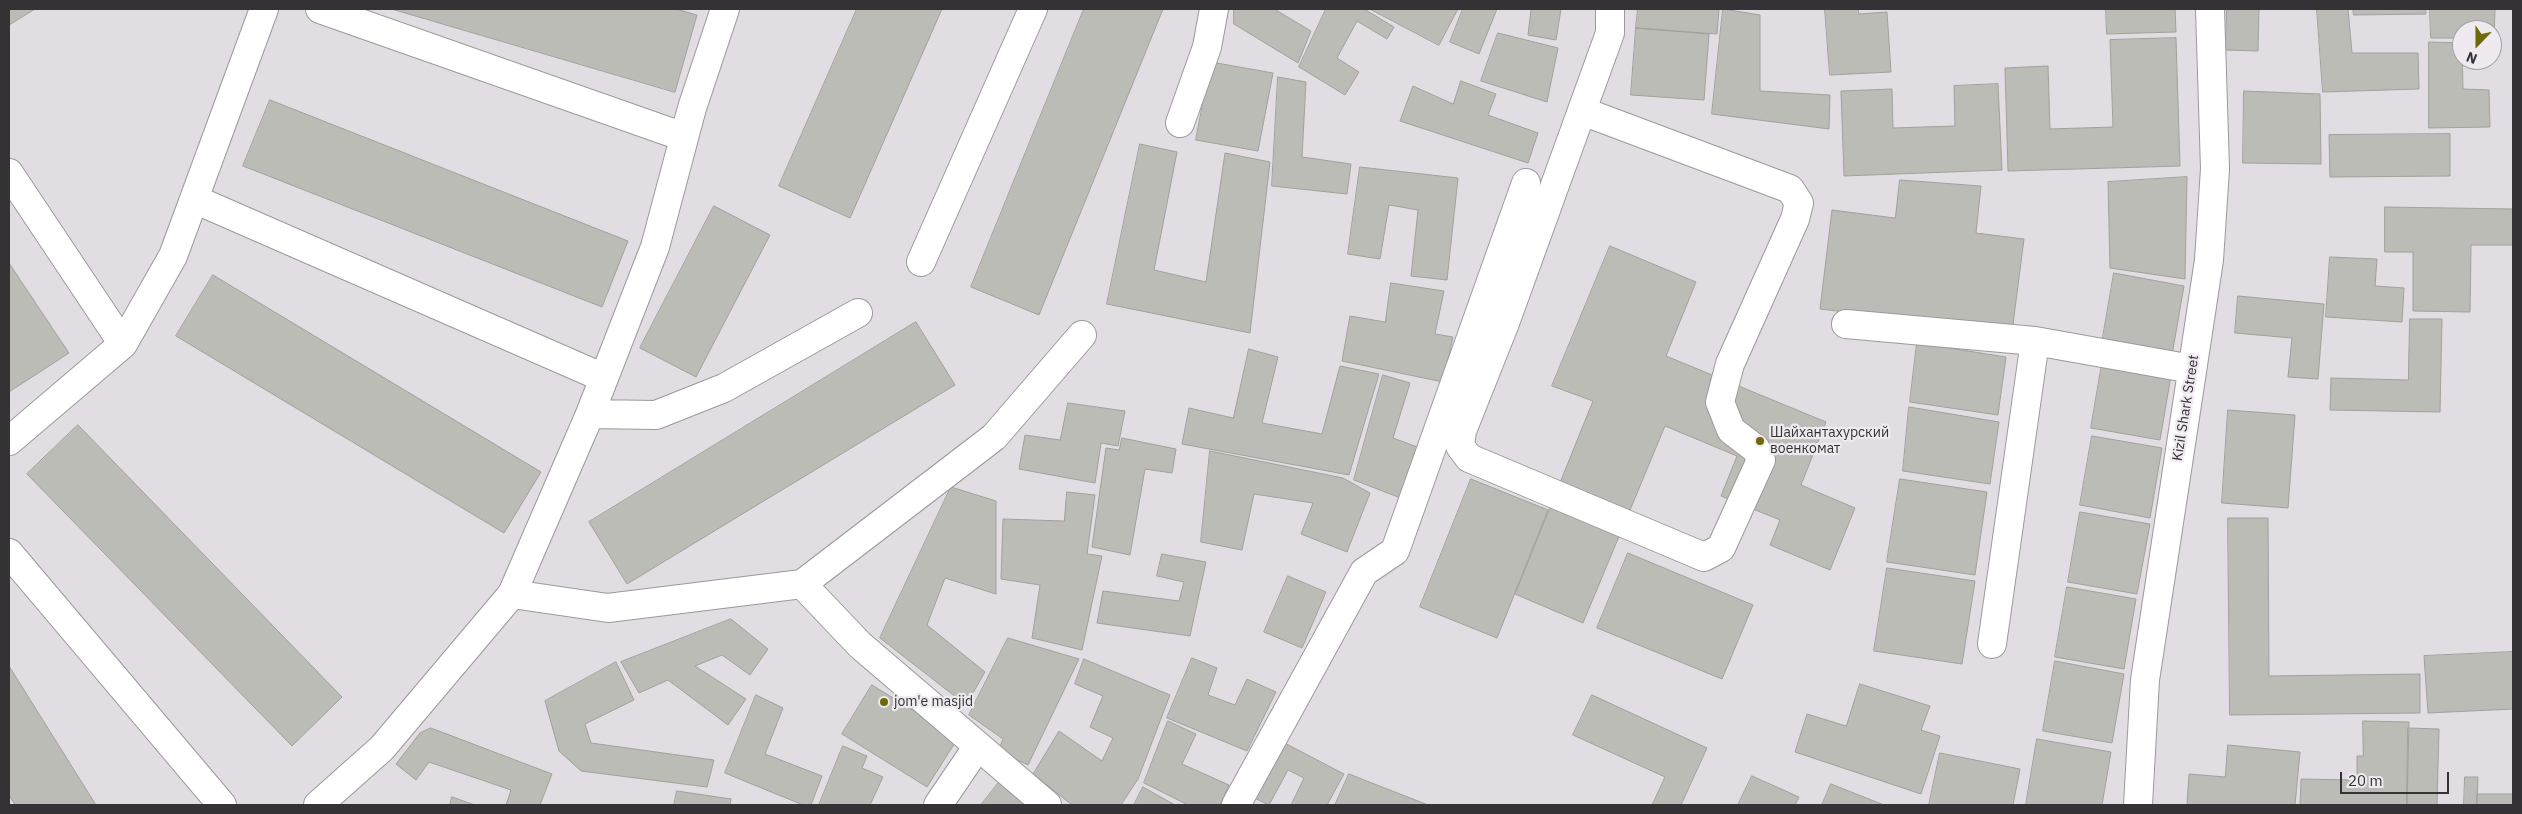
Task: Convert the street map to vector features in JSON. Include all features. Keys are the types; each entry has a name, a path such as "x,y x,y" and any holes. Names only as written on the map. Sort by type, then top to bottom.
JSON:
{"street":[{"path":"9,442 124,344 173,256 264,9"},
{"path":"320,9 684,137"},
{"path":"318,805 382,748 512,594 590,414 655,247 684,137 725,9"},
{"path":"920,262 1033,9"},
{"path":"1180,124 1207,47 1214,9"},
{"path":"1582,111 1790,189 1799,203 1795,219 1730,364 1720,402 1731,430 1756,449 1761,460 1721,548 1704,557 1469,458 1460,446 1462,431 1505,322 1610,33 1610,9"},
{"name":"Kizil Shark Street","path":"2138,805 2145,680 2208,260 2215,169 2210,9"},
{"path":"9,173 124,344"},
{"path":"1236,805 1364,572 1395,551 1526,183"},
{"path":"194,199 604,378"},
{"path":"590,414 656,415 724,388 858,313"},
{"path":"1846,324 2035,342 2192,369"},
{"path":"512,594 608,608 802,584 994,437 1082,335"},
{"path":"1992,644 2035,342"},
{"path":"9,553 222,805"},
{"path":"802,584 860,645 1047,805"},
{"path":"938,805 978,746"}],"building":[{"path":"9,9 35,9 9,25"},
{"path":"392,9 676,9 697,15 675,92"},
{"path":"857,9 942,9 850,218 779,186"},
{"path":"1084,9 1163,9 1039,315 971,287"},
{"path":"1234,9 1274,9 1311,31 1298,63 1234,24"},
{"path":"1326,9 1364,9 1394,27 1387,39 1357,21 1337,58 1359,72 1345,95 1299,67"},
{"path":"1370,9 1458,9 1439,45"},
{"path":"1463,9 1497,9 1479,54 1450,42"},
{"path":"1529,9 1561,9 1556,40 1528,35 1531,10"},
{"path":"1638,9 1719,9 1717,34 1636,28"},
{"path":"1723,9 1760,15 1760,91 1830,95 1829,129 1712,114"},
{"path":"1825,9 1858,9 1859,14 1887,12 1891,72 1830,75"},
{"path":"2106,9 2175,9 2176,32 2107,34"},
{"path":"2227,9 2259,9 2258,51 2226,50"},
{"path":"2317,9 2348,9 2352,53 2418,53 2419,89 2323,92"},
{"path":"2353,9 2426,9 2426,14 2354,15"},
{"path":"2430,9 2495,9 2495,20 2452,20 2452,38 2431,38"},
{"path":"1636,28 1709,34 1704,100 1631,95"},
{"path":"1498,33 1558,48 1547,102 1481,81"},
{"path":"2176,38 2180,166 2008,171 2005,68 2048,66 2050,129 2113,127 2110,40"},
{"path":"2429,42 2452,43 2452,70 2463,70 2463,89 2489,90 2490,127 2429,128"},
{"path":"1211,62 1273,73 1258,151 1196,140"},
{"path":"1278,77 1306,82 1302,157 1351,164 1347,194 1272,186"},
{"path":"1461,81 1496,94 1488,115 1538,133 1528,163 1400,121 1413,86 1453,104"},
{"path":"1998,84 2002,170 1844,176 1841,91 1892,89 1893,128 1955,126 1954,86"},
{"path":"2244,91 2320,94 2321,164 2243,163"},
{"path":"270,100 628,241 602,307 243,166"},
{"path":"2450,134 2450,176 2330,177 2329,135"},
{"path":"1140,144 1177,152 1154,270 1206,282 1225,153 1270,162 1250,333 1107,304"},
{"path":"1360,167 1458,178 1447,280 1411,276 1418,210 1389,205 1380,259 1348,254"},
{"path":"2187,177 2185,279 2110,268 2108,182"},
{"path":"1900,180 1981,186 1976,233 2024,239 2012,332 1820,309 1832,210 1895,218"},
{"path":"714,206 770,235 696,377 640,348"},
{"path":"2385,207 2513,209 2513,245 2471,245 2470,312 2413,311 2413,252 2385,252"},
{"name":"Шайхантахурский военкомат","path":"1610,246 1696,282 1666,356 1826,422 1801,485 1855,508 1830,570 1770,545 1780,520 1721,496 1737,456 1665,426 1583,623 1515,594 1593,401 1552,386"},
{"path":"2330,257 2377,259 2375,286 2404,288 2402,322 2326,317"},
{"path":"9,263 69,353 9,392"},
{"path":"2114,273 2184,286 2172,355 2102,343"},
{"path":"213,275 541,472 504,533 176,336"},
{"path":"1391,283 1444,291 1435,334 1453,337 1443,382 1342,361 1350,316 1385,322"},
{"path":"2238,296 2324,304 2318,379 2288,377 2292,338 2235,333"},
{"path":"2410,319 2442,319 2440,412 2330,410 2331,378 2408,380"},
{"path":"916,322 955,385 627,584 589,522"},
{"path":"1917,343 2006,357 1998,415 1910,402"},
{"path":"1249,349 1278,357 1262,423 1322,434 1340,366 1379,374 1349,475 1182,444 1189,408 1233,418"},
{"path":"2103,358 2172,370 2160,440 2091,428"},
{"path":"1383,375 1410,383 1393,438 1423,449 1403,499 1354,480"},
{"path":"1068,403 1125,411 1118,446 1101,443 1095,483 1019,469 1025,435 1060,440"},
{"path":"1909,407 1999,422 1990,484 1903,471"},
{"path":"2228,410 2295,415 2288,508 2222,503"},
{"path":"78,425 342,697 292,746 27,474"},
{"path":"2092,436 2162,448 2150,518 2080,505"},
{"path":"1122,438 1176,449 1172,473 1145,469 1130,555 1092,547 1106,448 1119,450"},
{"path":"1210,451 1343,478 1370,493 1347,552 1301,534 1313,503 1254,494 1242,550 1201,542"},
{"path":"1471,479 1548,510 1497,638 1420,607"},
{"path":"1900,479 1987,492 1975,575 1887,562"},
{"path":"951,487 996,501 996,594 945,578 927,625 985,672 966,705 880,638"},
{"path":"1067,492 1095,495 1087,554 1102,556 1082,650 1032,638 1040,585 1001,579 1003,519 1064,521"},
{"path":"2080,512 2150,524 2137,594 2068,582"},
{"path":"2228,518 2268,518 2269,676 2420,674 2420,713 2230,715"},
{"path":"1628,553 1753,605 1722,679 1597,628"},
{"path":"1162,554 1206,562 1190,636 1097,623 1103,591 1179,601 1184,582 1157,576"},
{"path":"1887,568 1975,581 1962,664 1874,651"},
{"path":"1288,576 1326,592 1302,648 1264,632"},
{"path":"2067,587 2136,599 2124,669 2055,657"},
{"path":"731,619 768,649 750,675 722,655 695,666 746,699 728,725 668,680 639,693 621,662"},
{"path":"1008,638 1079,659 1028,765 998,751 1003,739 969,715"},
{"path":"2513,652 2513,709 2428,713 2424,656"},
{"path":"1192,658 1217,668 1208,695 1235,705 1247,679 1276,692 1247,751 1167,718"},
{"path":"1084,659 1170,695 1138,779 1121,805 1072,805 1033,774 1059,731 1102,761 1113,738 1090,727 1103,696 1075,684"},
{"path":"2055,661 2124,674 2112,743 2043,731"},
{"path":"616,662 634,700 585,724 591,743 714,760 707,787 581,771 559,751 545,701"},
{"path":"9,666 96,805 15,805 9,795"},
{"path":"1860,684 1930,706 1921,730 1940,736 1921,794 1795,752 1807,714 1846,726"},
{"path":"872,685 958,738 927,787 842,734"},
{"path":"756,695 783,708 765,754 822,776 811,805 803,805 725,773"},
{"path":"1592,695 1707,748 1681,805 1652,805 1665,777 1573,735"},
{"path":"1168,721 1196,734 1182,764 1229,785 1220,805 1188,805 1144,783"},
{"path":"2363,721 2409,722 2407,805 2300,805 2301,779 2357,780 2357,756 2363,756"},
{"path":"431,728 552,774 540,805 506,805 511,790 429,762 416,780 396,764 420,733"},
{"path":"2408,728 2439,729 2437,805 2407,805"},
{"path":"1275,738 1344,774 1327,805 1291,805 1304,778 1288,770 1269,805 1246,794"},
{"path":"2037,739 2111,752 2102,805 2026,805"},
{"path":"2228,745 2300,752 2295,805 2187,805 2189,774 2225,777"},
{"path":"843,746 867,756 862,768 883,777 870,805 819,805"},
{"path":"1940,753 2020,769 2013,805 1929,805"},
{"path":"1349,774 1428,805 1335,805"},
{"path":"1752,776 1799,797 1795,805 1738,805"},
{"path":"2465,777 2478,777 2477,805 2464,805"},
{"path":"1000,781 1029,805 981,805"},
{"path":"1831,784 1884,805 1822,805"},
{"path":"1143,787 1175,805 1134,805"},
{"path":"677,791 731,799 730,805 674,805"},
{"path":"2477,794 2513,794 2513,805 2477,805"},
{"path":"452,797 475,805 450,805"}],"place":[{"name":"Шайхантахурский военкомат","path":"1760,441"},
{"name":"jom'e masjid","path":"884,702"}]}
